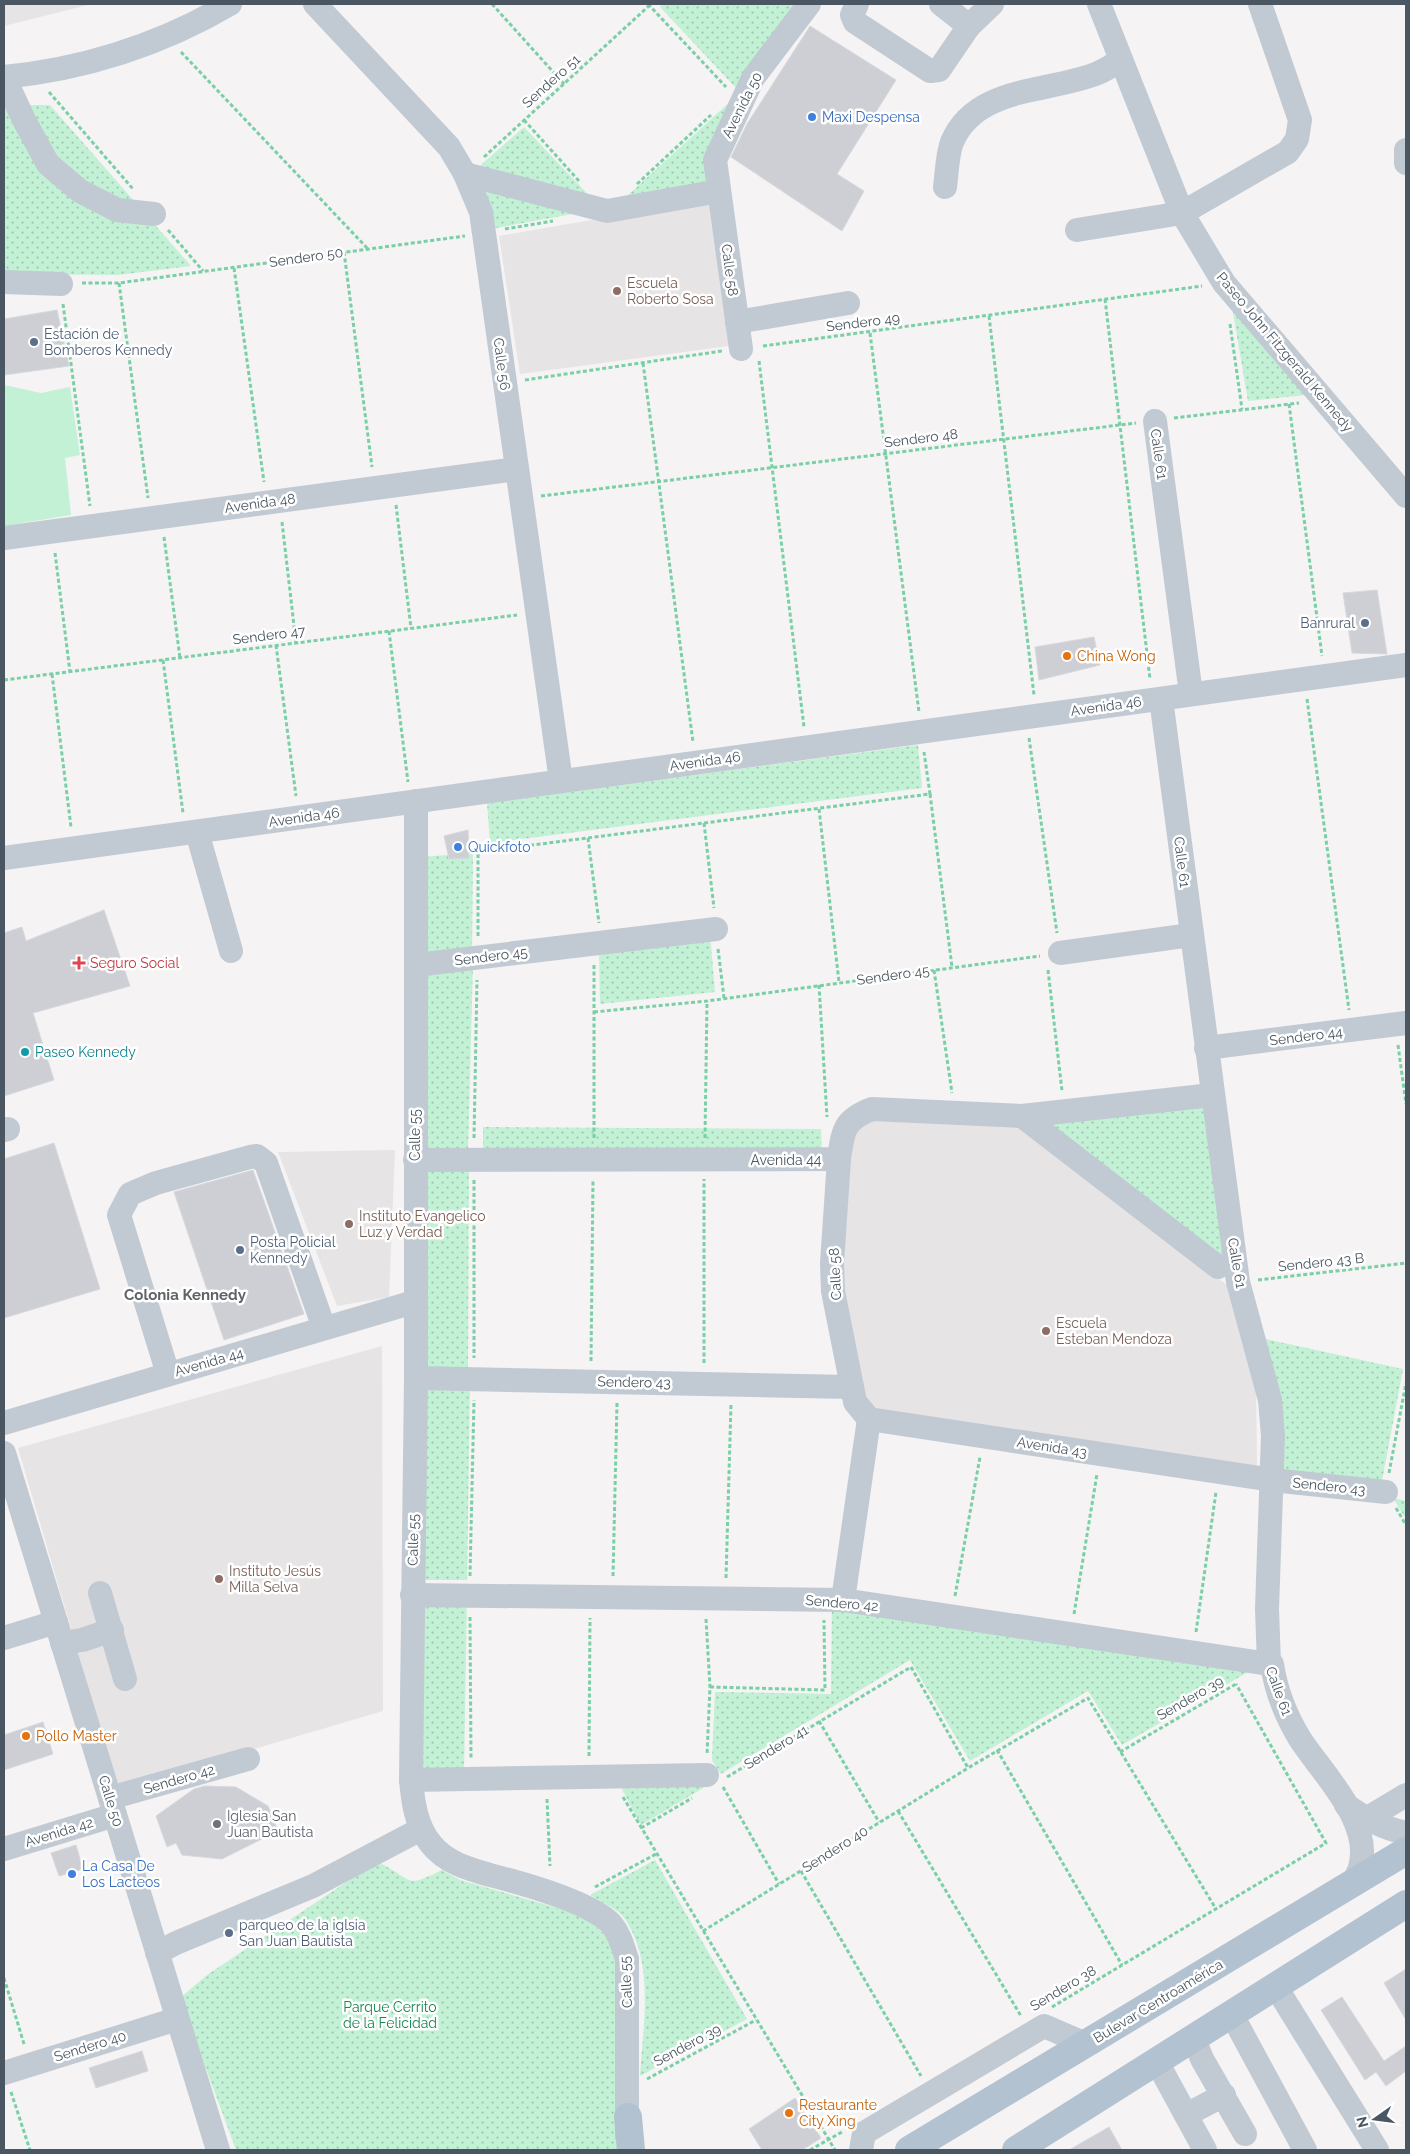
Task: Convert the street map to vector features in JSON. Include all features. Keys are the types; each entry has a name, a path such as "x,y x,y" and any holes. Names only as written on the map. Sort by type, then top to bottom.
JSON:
{"main road":[{"name":"Bulevar Centroamérica","path":"909,2150 1406,1851"},
{"path":"1016,2150 1406,1904"},
{"path":"628,2117 631,2150"}],"street":[{"path":"154,214 117,210 80,191 48,164 24,120 4,77 34,74 117,55 167,38 230,4"},
{"name":"Calle 56","path":"315,4 449,147 465,174 481,212 561,781"},
{"name":"Avenida 50","path":"719,191 715,160 753,78 809,4"},
{"path":"857,4 852,15 855,22 930,71 939,70 969,26 992,4"},
{"path":"941,4 969,26"},
{"name":"Paseo John Fitzgerald Kennedy","path":"1099,4 1182,213 1224,283 1406,496"},
{"path":"1077,230 1182,213 1274,162 1288,152 1297,139 1300,120 1260,4"},
{"path":"945,187 952,142 972,113 1013,93 1046,88 1098,73 1121,60"},
{"path":"1406,150 1406,163"},
{"path":"465,174 607,211 719,191"},
{"name":"Calle 58","path":"719,191 737,322 749,348"},
{"path":"4,282 60,284"},
{"path":"737,322 848,303"},
{"name":"Calle 61","path":"1155,421 1191,694"},
{"name":"Avenida 48","path":"4,538 517,469"},
{"name":"Avenida 46","path":"4,858 1406,665"},
{"name":"Calle 61","path":"1156,699 1191,935 1238,1282 1270,1400 1273,1436 1267,1609 1271,1664 1275,1683 1286,1713 1300,1739 1357,1824 1362,1845 1360,1867 1352,1884"},
{"name":"Calle 55","path":"413,802 416,965 414,1302 416,1378 411,1780 413,1805 422,1829 431,1844 445,1858 466,1868 516,1881 592,1909 608,1921 622,1942 627,1959 627,2150"},
{"path":"191,832 231,951"},
{"name":"Sendero 45","path":"416,965 716,930"},
{"path":"1053,954 1191,935"},
{"name":"Sendero 44","path":"1206,1048 1400,1024"},
{"name":"Avenida 44","path":"415,1160 838,1160 843,1131 854,1116 872,1109 1022,1116 1212,1095"},
{"path":"1022,1116 1218,1267"},
{"path":"168,1374 119,1214 130,1194 156,1183 250,1157 257,1156 266,1163 324,1328"},
{"name":"Calle 58","path":"838,1160 832,1263 833,1291 852,1387"},
{"name":"Avenida 44","path":"4,1423 414,1302"},
{"name":"Sendero 43","path":"416,1378 852,1387"},
{"path":"833,1600 869,1419 855,1402 852,1387"},
{"name":"Avenida 43","path":"869,1419 1272,1480"},
{"name":"Calle 50","path":"4,1453 218,2150"},
{"name":"Sendero 43","path":"1272,1480 1386,1492"},
{"path":"100,1593 125,1680"},
{"name":"Sendero 42","path":"412,1595 833,1600 1271,1664"},
{"path":"4,1638 59,1633 82,1640 112,1630"},
{"name":"Sendero 42","path":"112,1807 248,1759"},
{"path":"411,1780 601,1777 713,1778"},
{"path":"1366,1819 1406,1795"},
{"name":"Calle 61","path":"1346,1805 1366,1819 1388,1829 1406,1834"},
{"name":"Avenida 42","path":"4,1849 112,1807"},
{"path":"157,1953 176,1943 313,1886 422,1829"},
{"path":"1276,1987 1377,2150"},
{"path":"1232,2015 1305,2150"},
{"name":"Sendero 40","path":"4,2073 177,2019"},
{"path":"861,2150 864,2133 1044,2026 1086,2044"},
{"path":"1194,2039 1202,2059 1245,2134"},
{"path":"1157,2062 1205,2150"},
{"path":"1186,2115 1224,2096"}],"path":[{"path":"492,4 564,84"},
{"path":"650,4 741,103"},
{"name":"Sendero 51","path":"465,174 650,4"},
{"path":"167,38 368,249"},
{"path":"34,74 203,272"},
{"path":"635,185 712,114"},
{"path":"524,120 581,183"},
{"name":"Sendero 50","path":"60,284 119,283 484,233 559,220"},
{"path":"344,252 384,486 411,628"},
{"path":"234,268 296,643"},
{"path":"119,283 180,658"},
{"name":"Sendero 49","path":"504,382 1224,283"},
{"path":"60,284 93,526"},
{"path":"1105,299 1156,699"},
{"path":"989,316 1004,439 1031,717 1053,954 1064,1112"},
{"path":"1229,321 1242,409"},
{"path":"870,333 922,732"},
{"path":"749,348 772,468 807,748"},
{"path":"643,363 695,763"},
{"name":"Sendero 48","path":"521,498 1324,400"},
{"path":"1289,404 1314,678 1352,1030"},
{"path":"52,532 70,672"},
{"name":"Sendero 47","path":"4,680 537,612"},
{"path":"388,631 413,802"},
{"path":"276,645 299,817"},
{"path":"163,660 191,832"},
{"path":"52,674 74,848"},
{"path":"930,794 952,967"},
{"path":"819,808 839,982"},
{"path":"588,838 598,944 594,1012 591,1382"},
{"name":"Sendero 45","path":"594,1012 707,1001 1053,954"},
{"path":"934,970 955,1113"},
{"path":"819,985 827,1121"},
{"path":"704,1384 704,1160 707,1001"},
{"path":"1400,1024 1406,1104"},
{"name":"Sendero 43 B","path":"1238,1282 1406,1263"},
{"path":"618,1382 601,1597 601,1777 641,1828 835,2150"},
{"path":"1386,1492 1406,1383"},
{"path":"731,1384 710,1687 713,1778 780,1884"},
{"path":"952,1616 983,1436"},
{"path":"1070,1634 1101,1454"},
{"path":"1192,1652 1220,1472"},
{"path":"710,1687 825,1690 833,1600"},
{"name":"Sendero 39","path":"1120,1752 1271,1664"},
{"name":"Sendero 41","path":"713,1778 819,1721 910,1667 968,1768"},
{"name":"Sendero 38","path":"1049,2008 1326,1844 1236,1684"},
{"name":"Sendero 40","path":"703,1931 997,1750 1088,1698 1120,1752"},
{"path":"819,1721 879,1822"},
{"path":"997,1750 1122,1965"},
{"path":"1120,1752 1216,1909"},
{"path":"546,1778 550,1866"},
{"path":"641,1828 696,1796"},
{"path":"898,1811 1025,2023"},
{"path":"569,1901 656,1854"},
{"path":"801,1870 925,2083"},
{"path":"4,1978 31,2064"},
{"name":"Sendero 39","path":"628,2090 756,2020"},
{"path":"4,2073 30,2150"},
{"path":"810,2150 845,2130"}],"shaded area":[{"path":"4,4 92,4 4,26"},
{"name":"Escuela Roberto Sosa","path":"712,199 736,345 520,374 499,236"},
{"name":"Escuela Esteban Mendoza","path":"862,1120 1021,1126 1228,1286 1256,1376 1257,1466 879,1410 869,1404 862,1389 839,1281 853,1135"},
{"name":"Instituto Evangelico Luz y Verdad","path":"395,1150 389,1297 337,1306 278,1152"},
{"name":"Instituto Jesús Milla Selva","path":"382,1346 383,1711 118,1789 18,1448"}],"green space":[{"path":"663,4 796,4 736,88 660,7"},
{"path":"733,99 713,188 615,207"},
{"path":"4,105 50,105 191,266 118,275 4,274"},
{"path":"524,127 600,207 473,172"},
{"path":"474,181 595,210 490,229"},
{"path":"1231,301 1307,395 1248,401"},
{"path":"4,385 41,393 70,387 80,455 65,458 71,515 4,526"},
{"path":"918,745 922,788 490,843 487,803"},
{"path":"473,853 472,953 421,959 421,857"},
{"path":"710,934 715,992 600,1004 599,948"},
{"path":"473,962 468,1153 421,1154 421,971"},
{"path":"1207,1103 1229,1265 1042,1122"},
{"path":"483,1127 821,1129 822,1154 483,1152"},
{"path":"469,1170 468,1373 424,1372 422,1172"},
{"path":"1266,1339 1403,1369 1381,1486 1283,1473 1278,1396"},
{"path":"425,1383 470,1383 467,1580 420,1580"},
{"path":"1393,1498 1406,1501 1406,1519"},
{"path":"419,1593 467,1593 464,1772 417,1771"},
{"path":"832,1593 1255,1668 1122,1745 1088,1691 970,1761 910,1660 721,1774 712,1760 715,1692 831,1694"},
{"path":"616,1778 715,1781 641,1825"},
{"path":"655,1860 747,2019 640,2076 645,1995 640,1955 634,1937 622,1915 590,1895"},
{"name":"Parque Cerrito de la Felicidad","path":"382,1864 406,1879 415,1881 442,1870 460,1880 582,1915 608,1937 616,1957 617,2150 236,2150 180,1998 207,1975 369,1867"}],"building":[{"name":"Maxi Despensa","path":"810,26 896,80 837,174 864,191 842,231 731,157 747,124"},
{"name":"Estación de Bomberos Kennedy","path":"57,310 69,366 4,375 4,319"},
{"name":"Banrural","path":"1377,590 1387,654 1352,653 1343,593"},
{"name":"China Wong","path":"1094,637 1100,665 1039,680 1035,647"},
{"name":"Quickfoto","path":"468,830 469,858 449,859 444,836"},
{"path":"104,910 130,986 33,1013 54,1080 4,1096 4,933 22,927 26,941"},
{"path":"54,1143 100,1289 4,1318 4,1159"},
{"name":"Posta Policial Kennedy","path":"253,1170 304,1314 224,1340 174,1192"},
{"path":"43,1722 53,1754 4,1770 4,1735"},
{"name":"Iglesia San Juan Bautista","path":"205,1786 236,1787 268,1806 278,1831 222,1859 182,1855 176,1843 167,1847 156,1816 194,1789"},
{"path":"76,1845 83,1869 59,1876 51,1853"},
{"path":"1406,1969 1406,2020 1384,1983"},
{"path":"1342,1997 1384,2061 1406,2046 1406,2071 1386,2086 1376,2072 1365,2080 1321,2010"},
{"path":"142,2051 148,2071 96,2088 89,2068"},
{"name":"Restaurante City Xing","path":"795,2098 821,2138 802,2150 762,2150 749,2129"},
{"path":"1109,2127 1122,2150 1069,2150"}],"place":[{"name":"Maxi Despensa","path":"812,117"},
{"name":"Escuela Roberto Sosa","path":"617,291"},
{"name":"Estación de Bomberos Kennedy","path":"34,342"},
{"name":"Banrural","path":"1365,623"},
{"name":"China Wong","path":"1067,656"},
{"name":"Quickfoto","path":"458,847"},
{"name":"Seguro Social","path":"79,963"},
{"name":"Paseo Kennedy","path":"25,1052"},
{"name":"Instituto Evangelico Luz y Verdad","path":"349,1224"},
{"name":"Posta Policial Kennedy","path":"240,1250"},
{"name":"Escuela Esteban Mendoza","path":"1046,1331"},
{"name":"Instituto Jesús Milla Selva","path":"219,1579"},
{"name":"Pollo Master","path":"26,1736"},
{"name":"Iglesia San Juan Bautista","path":"217,1824"},
{"name":"La Casa De Los Lacteos","path":"72,1874"},
{"name":"parqueo de la iglsia San Juan Bautista","path":"229,1933"},
{"name":"Restaurante City Xing","path":"789,2113"}],"district":[{"name":"Colonia Kennedy","path":"185,1295"}]}
